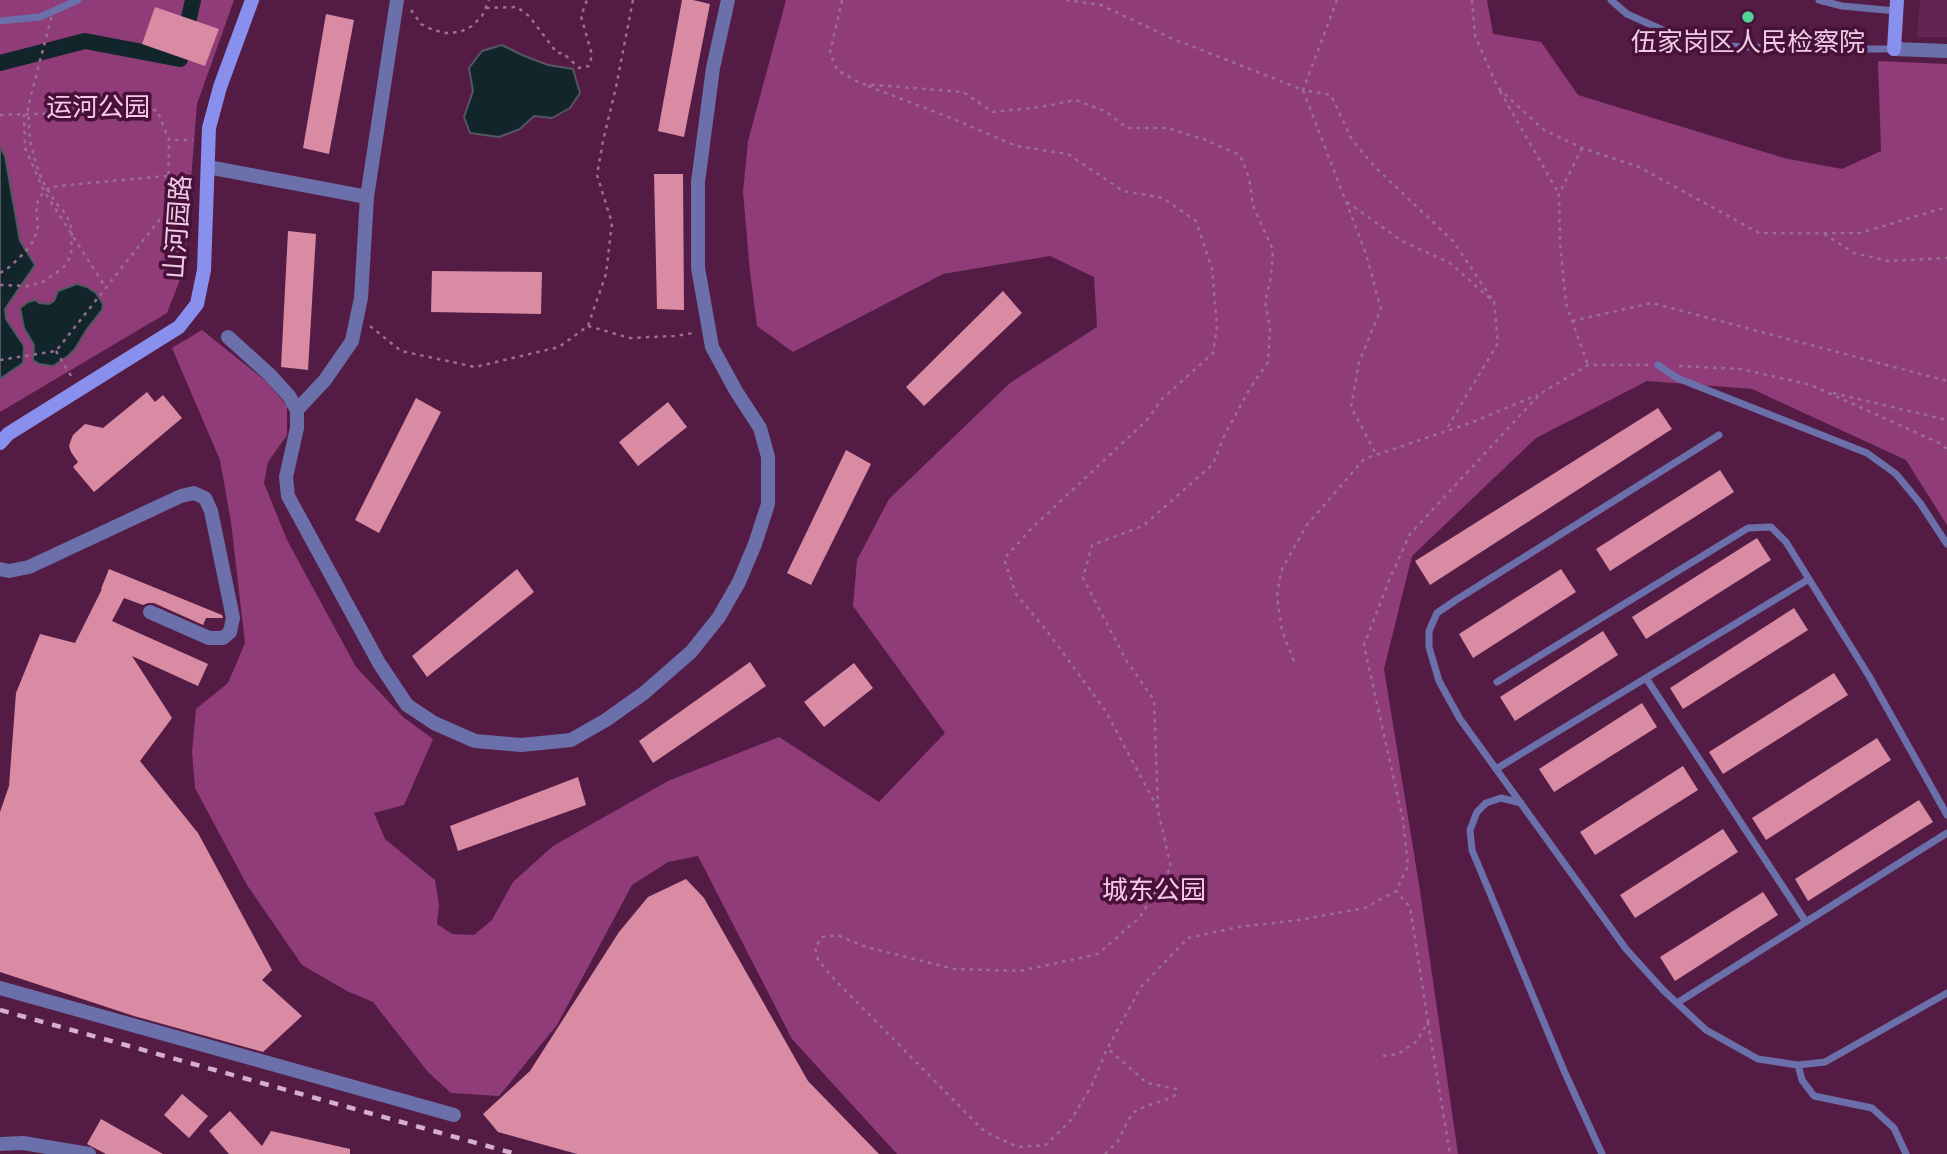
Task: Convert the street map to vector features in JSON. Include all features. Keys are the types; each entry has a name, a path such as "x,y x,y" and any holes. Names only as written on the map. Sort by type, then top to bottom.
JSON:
{"street":[{"name":"山河园路","path":"0,443 8,434 179,327 197,304 204,270 209,128 220,87 252,0"},
{"path":"228,337 270,375 289,396 297,410 297,428 286,477 288,496 379,663 407,705 435,723 475,741 521,745 571,740 606,720 644,693 691,652 719,617 739,582 768,504 768,457 760,428 712,347 698,268 698,182 713,68 728,0"},
{"path":"297,410 325,380 352,341 361,298 367,197 402,1"},
{"path":"1897,6 1894,49 1947,51"},
{"path":"208,167 367,197"},
{"path":"0,569 9,571 29,567 181,496 194,493 205,498 211,511 233,618 230,632 223,638 209,638 150,612"},
{"path":"0,988 454,1115"},
{"path":"0,1144 23,1143 89,1154"}],"lane":[{"path":"0,21 40,17 78,0"},
{"path":"1611,0 1626,14 1665,31 1726,46 1797,50 1894,49"},
{"path":"1819,0 1842,6 1897,6"},
{"path":"1658,365 1677,378 1867,453 1896,474 1920,503 1947,544"},
{"path":"1719,435 1437,613 1429,631 1429,647 1439,681 1460,719 1626,949 1706,1030 1758,1059 1798,1065 1825,1062 1947,993"},
{"path":"1497,681 1748,528 1770,527 1786,542 1869,676 1947,815"},
{"path":"1496,769 1809,579"},
{"path":"1646,678 1806,922"},
{"path":"1521,803 1501,798 1486,803 1477,812 1470,830 1472,850 1602,1154"},
{"path":"1677,1003 1947,833"},
{"path":"1798,1065 1802,1080 1814,1096 1872,1108 1894,1128 1906,1154"}],"path":[{"path":"402,1 421,24 446,33 460,32 472,26 482,16 489,0"},
{"path":"486,8 517,7 529,16 557,53 564,53 579,68 589,66 592,55 581,16 587,0"},
{"path":"357,314 401,351 475,367 559,347 588,326 606,274 612,223 597,175 633,0"},
{"path":"842,0 830,53 837,70 862,84 1016,146 1068,154 1123,191 1163,198 1196,221 1212,269 1217,326 1213,353 1162,399 1148,419 1030,530 1004,559 1016,594 1105,710 1158,810"},
{"path":"1066,0 1101,5 1171,38 1303,90 1331,95 1352,140 1375,167 1452,241 1494,302 1499,344 1446,430"},
{"path":"1337,0 1303,90 1366,254 1381,309 1359,362 1351,407 1376,454"},
{"path":"1472,0 1475,36 1498,88 1559,194"},
{"path":"0,285 29,286 43,282 62,268 71,256 72,229 66,214 43,182 30,141 28,107 53,10"},
{"path":"862,84 963,92 993,112 1075,100 1105,111 1126,128 1167,128 1203,139 1240,155 1249,178 1253,206 1273,250 1265,302 1270,329 1268,362 1225,433 1213,464 1143,526 1092,545 1083,579 1126,660 1153,700 1158,810 1171,867 1140,917 1098,954 1020,971 954,969 866,947 837,934 822,937 815,948 818,960 836,981 985,1132 1018,1147 1045,1145 1071,1120 1092,1085 1107,1049 1141,987 1188,938 1238,927 1366,908 1396,891 1408,866 1403,820 1364,645 1410,534 1540,394"},
{"path":"1498,88 1544,130 1582,148 1639,167 1759,233 1860,233 1947,207"},
{"path":"0,115 157,110 169,140 168,209 56,351 0,360"},
{"path":"24,114 25,148 44,191 106,288"},
{"path":"169,140 209,140"},
{"path":"1582,148 1559,194 1560,243 1566,304 1588,365"},
{"path":"0,273 19,258 34,240 38,226 36,205 44,191 51,187 67,185 168,176"},
{"path":"1346,202 1402,241 1450,263 1494,302"},
{"path":"168,209 206,212"},
{"path":"1821,233 1854,253 1888,261 1947,258"},
{"path":"1572,321 1652,303 1947,381"},
{"path":"588,326 629,338 674,336 708,330"},
{"path":"56,351 79,390"},
{"path":"1294,661 1282,631 1277,597 1281,571 1306,526 1364,458 1473,422 1540,394 1588,365 1741,369 1811,385 1947,449"},
{"path":"1827,392 1947,419"},
{"path":"1396,891 1409,907 1450,1154"},
{"path":"1383,1056 1398,1054 1417,1041 1428,1022"},
{"path":"1105,1154 1118,1141 1134,1112 1173,1097 1177,1092 1176,1089 1147,1083 1107,1049"}],"shaded area":[{"path":"1920,0 1947,0 1947,37 1917,37"}],"green space":[{"name":"运河公园","path":"0,0 234,0 197,104 184,269 167,313 0,412"},
{"name":"城东公园","path":"786,0 1487,0 1493,34 1541,42 1578,95 1784,158 1842,169 1881,151 1878,61 1947,64 1947,525 1906,460 1752,389 1647,381 1536,438 1412,556 1384,669 1420,891 1458,1154 897,1154 792,1039 698,856 668,862 632,885 557,1025 499,1096 451,1093 428,1072 373,1002 347,991 302,965 247,885 195,788 192,752 196,709 228,683 245,643 231,522 220,460 172,348 202,330 267,382 287,406 287,435 268,462 264,483 287,540 356,667 403,717 433,739 404,805 374,813 385,839 435,880 439,905 437,924 452,934 474,935 492,920 513,882 553,846 668,781 779,737 879,802 945,733 853,606 857,560 889,499 1010,383 1097,327 1094,277 1050,256 943,274 793,352 757,326 743,192 748,141"}],"water":[{"path":"502,45 548,65 573,69 580,93 570,108 552,118 534,116 520,129 499,137 470,133 464,117 473,91 469,68 482,51"},
{"path":"0,147 5,156 20,241 35,265 5,309 6,319 24,346 23,363 0,379"},
{"path":"77,284 96,293 103,304 102,310 68,356 53,366 39,364 33,360 34,345 24,328 20,308 35,300 49,304 54,301 58,291"}],"building":[{"path":"682,0 710,4 684,137 658,131"},
{"path":"155,7 219,29 205,66 142,44"},
{"path":"326,14 354,20 329,154 303,148"},
{"path":"654,174 683,174 684,310 657,309"},
{"path":"288,231 316,234 308,370 281,367"},
{"path":"432,271 542,272 541,314 431,312"},
{"path":"1003,291 1022,313 924,406 906,387"},
{"path":"147,392 155,402 163,395 182,418 94,492 73,467 78,462 69,446 73,435 85,424 103,428"},
{"path":"416,398 441,412 379,533 355,520"},
{"path":"668,402 687,427 638,466 619,442"},
{"path":"1658,408 1672,429 1430,585 1415,561"},
{"path":"846,450 871,464 811,585 787,573"},
{"path":"1720,470 1734,492 1610,571 1596,549"},
{"path":"1757,538 1771,560 1646,639 1632,617"},
{"path":"109,569 222,615 223,618 206,618 203,625 154,603 143,605 124,598 112,621 208,664 198,686 132,656 172,718 140,761 198,833 272,970 262,980 302,1016 263,1052 134,1016 0,972 0,812 9,786 16,693 40,634 75,643"},
{"path":"517,569 534,592 427,677 412,656"},
{"path":"1561,569 1576,592 1473,658 1459,634"},
{"path":"1794,608 1808,630 1683,709 1670,688"},
{"path":"1603,631 1618,655 1515,721 1500,697"},
{"path":"750,662 766,686 653,763 639,741"},
{"path":"854,663 873,688 824,727 804,702"},
{"path":"1834,673 1848,695 1723,774 1709,752"},
{"path":"1642,703 1657,727 1554,792 1539,769"},
{"path":"1877,738 1891,760 1766,840 1752,818"},
{"path":"1683,766 1698,790 1595,855 1580,832"},
{"path":"578,777 586,805 458,851 450,826"},
{"path":"1919,800 1933,822 1808,901 1795,879"},
{"path":"1723,829 1738,852 1635,918 1620,895"},
{"path":"686,879 704,898 808,1081 879,1154 577,1154 498,1132 483,1114 530,1071 619,932 648,897"},
{"path":"1763,892 1778,915 1675,981 1660,957"},
{"path":"182,1094 208,1116 189,1138 164,1115"},
{"path":"230,1111 262,1146 271,1131 350,1149 350,1154 229,1154 209,1131"},
{"path":"101,1119 163,1154 106,1154 87,1144"}],"waterway":[{"path":"0,63 85,41 180,59 193,0"}],"railway":[{"path":"0,1010 516,1154"}],"place":[{"name":"伍家岗区人民检察院","path":"1748,17"}]}
